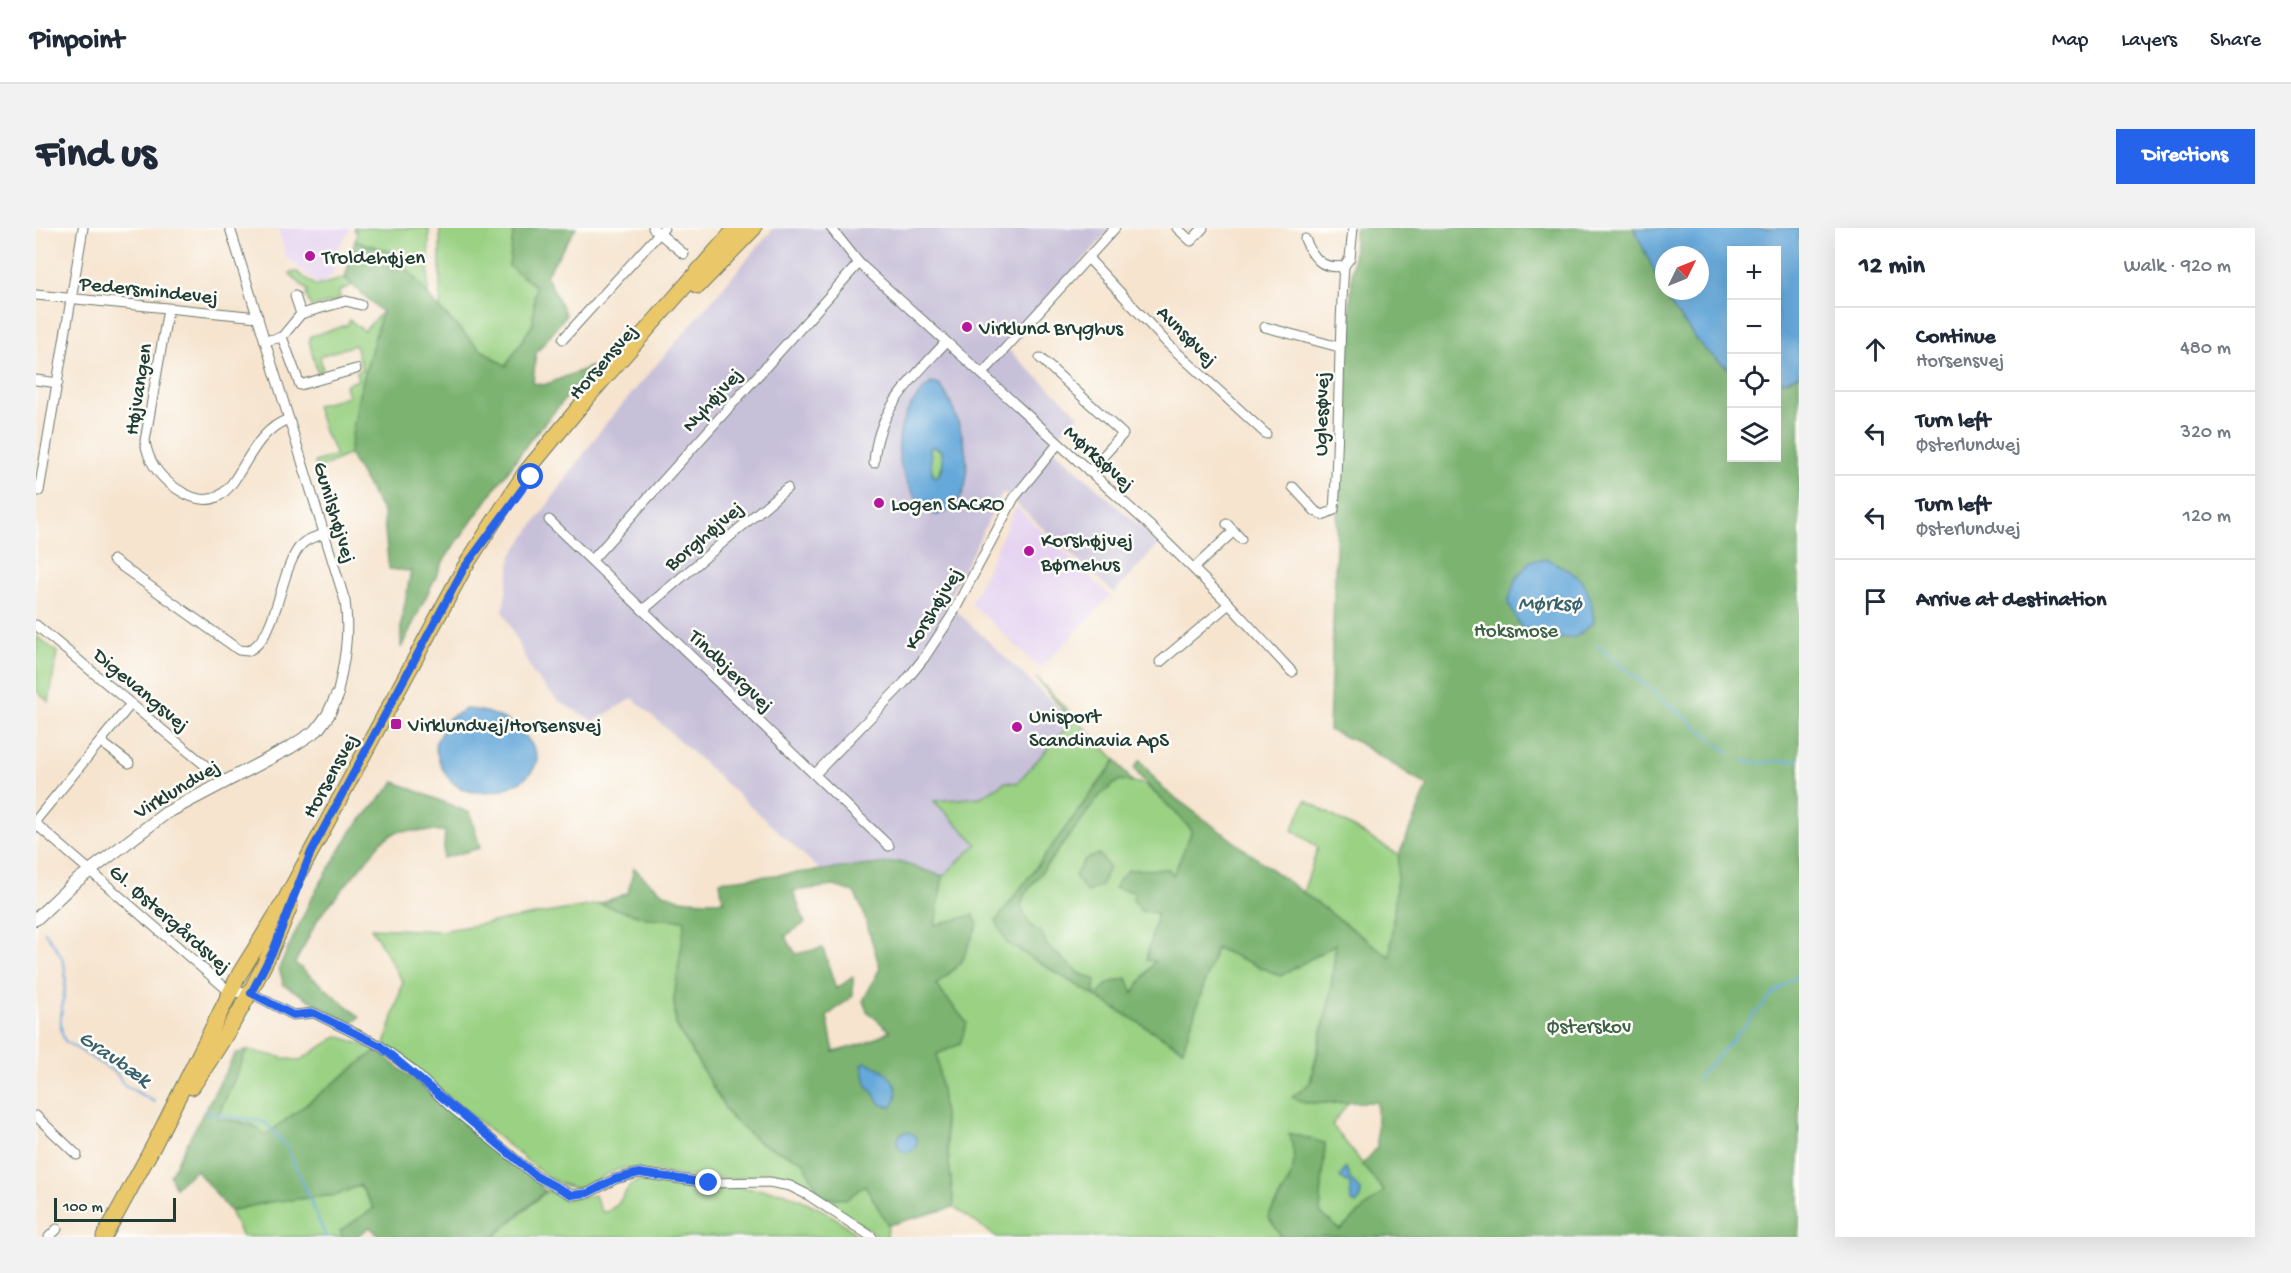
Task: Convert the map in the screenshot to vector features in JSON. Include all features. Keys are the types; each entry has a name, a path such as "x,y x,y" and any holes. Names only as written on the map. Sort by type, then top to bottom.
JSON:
{"main road":[{"name":"Horsensvej","path":"104,1237 154,1145 230,992 311,852 464,568 525,473 736,228"},
{"name":"Horsensvej","path":"490,529 592,404 754,228"},
{"name":"Horsensvej","path":"154,1145 251,993 273,951 311,852"},
{"path":"251,993 247,984 277,913"},
{"path":"198,1079 231,1012 233,1005 230,992"}],"street":[{"path":"39,491 83,228"},
{"name":"Gunilshøjvej","path":"230,228 345,601 348,626 346,654 337,696"},
{"name":"Mørksøvej","path":"831,228 859,263 1194,568 1292,672"},
{"path":"982,374 1115,228"},
{"path":"1177,228 1191,241 1203,228"},
{"name":"Uglesøvej","path":"1293,487 1315,511 1323,515 1334,510 1340,426 1339,347 1344,266 1350,258 1353,228"},
{"path":"563,339 659,230 684,254"},
{"path":"1305,239 1318,262 1332,268 1344,266"},
{"name":"Avnsøvej","path":"1088,258 1137,308 1168,344 1266,434"},
{"name":"Nyhøjvej","path":"592,561 859,263"},
{"name":"Pedersmindevej","path":"36,295 258,317"},
{"path":"295,296 301,314"},
{"path":"265,341 282,337 301,314 346,301 361,305"},
{"name":"Højvangen","path":"168,309 145,441 146,453 165,481 193,499 210,500 221,496 230,487 258,440 278,423 289,419"},
{"path":"1265,327 1339,347"},
{"path":"282,337 300,385 356,369"},
{"path":"874,463 879,428 894,401 946,342"},
{"path":"1040,358 1123,434 1089,472"},
{"path":"36,380 57,383"},
{"name":"Korshøjvej","path":"815,774 904,683 924,658 951,617 1014,498 1058,444"},
{"name":"Borghøjvej","path":"643,610 787,488"},
{"name":"Tindbjergvej","path":"549,520 889,846"},
{"path":"1194,568 1231,528 1241,539"},
{"path":"113,560 239,650 248,651 262,640 297,552 309,539 325,534"},
{"path":"1160,662 1229,604"},
{"name":"Digevangsvej","path":"36,625 224,781"},
{"name":"Virklundvej","path":"36,919 89,872 166,813 291,747 317,730 328,715 337,696"},
{"path":"36,822 131,704"},
{"path":"101,742 129,764"},
{"name":"Gl. Østergårdsvej","path":"36,822 89,872 230,992"},
{"path":"230,992 251,993 293,1015 314,1013 379,1045 536,1176 572,1195 588,1193 615,1179 639,1173 709,1183 769,1182 789,1186 808,1195 872,1237"},
{"path":"36,1116 77,1155"},
{"path":"49,1237 57,1228"}],"shaded area":[{"name":"Troldehøjen","path":"279,228 351,228 334,255 334,273 323,283 317,283 285,256"},
{"path":"774,228 1112,228 1005,347 1079,415 1049,445 1159,544 1114,593 1003,492 947,602 1072,721 1017,783 1005,782 981,797 934,801 977,844 943,876 899,862 820,870 633,698 594,721 558,701 533,674 503,611 512,555 602,428"},
{"name":"Korshøjvej Børnehus","path":"1016,507 1111,596 1040,669 971,603"}],"green space":[{"path":"354,228 429,228 428,295 393,252 355,241 357,235"},
{"path":"440,228 514,228 509,266 535,286 533,324 506,366 480,349 440,309"},
{"path":"514,228 576,228 546,275 566,315 536,353 533,383 544,385 593,366 530,440 444,560 401,648 401,624 411,571 389,569 383,512 349,454 359,395 382,312 345,278 355,241 393,252 441,311 480,349 506,366 533,324 535,286 509,266"},
{"name":"Østerskov","path":"1355,228 1634,228 1655,273 1655,300 1668,300 1704,349 1727,367 1727,462 1781,462 1781,381 1799,374 1799,1237 1282,1237 1268,1217 1286,1186 1293,1168 1293,1146 1289,1133 1325,1143 1320,1213 1340,1230 1384,1191 1362,1165 1377,1148 1377,1102 1305,1103 1292,1097 1311,1082 1330,997 1336,944 1281,976 1216,948 1183,1049 1007,943 996,921 1116,760 1133,783 1120,780 1101,794 1024,895 1021,906 1030,925 1042,934 1048,947 1081,974 1096,980 1094,992 1098,995 1107,984 1127,978 1133,993 1155,961 1146,960 1157,913 1141,911 1133,899 1135,892 1115,888 1128,870 1169,869 1173,875 1192,831 1147,785 1134,768 1140,760 1162,788 1390,957 1399,855 1428,786 1357,742 1329,730 1337,521"},
{"path":"297,272 316,286 345,278 353,285 339,291 340,297 337,301 311,307 306,295 308,291 290,274"},
{"path":"382,312 359,395 349,454 316,470 315,462 336,455 326,437 316,406 348,396 345,385 358,380 356,372 362,369 355,345 320,356 323,370 317,371 309,341 311,336 347,325 350,320 364,331"},
{"path":"933,446 942,451 943,462 939,476 935,477 930,466 930,449"},
{"path":"36,636 57,652 49,702 36,691"},
{"path":"1036,678 1116,760 997,921 1007,943 1182,1049 1216,948 1281,976 1336,943 1330,997 1305,1103 1348,1103 1332,1125 1384,1191 1341,1230 1320,1213 1325,1143 1296,1152 1292,1175 1268,1217 1282,1237 996,1237 954,1207 937,1054 960,1044 936,985 961,963 973,915 935,926 943,876 977,844 934,801 981,797 1005,782 1017,783 1072,721"},
{"path":"1120,780 1144,784 1178,813 1192,831 1173,876 1135,892 1158,913 1146,960 1155,961 1132,994 1098,995 1093,992 1096,980 1081,974 1048,947 1042,934 1030,925 1021,906 1024,895 1101,794"},
{"path":"395,782 470,813 480,848 443,858 445,831 398,831 383,840 319,917 295,963 360,1017 351,1024 284,985 279,968 311,899 352,830"},
{"path":"1306,800 1399,855 1390,958 1303,893 1318,847 1292,830"},
{"path":"1099,854 1109,867 1101,886 1087,892 1075,876 1084,860"},
{"path":"899,862 943,876 935,925 973,915 978,924 961,963 936,985 967,1023 960,1044 937,1054 954,1207 888,1225 865,1185 847,1199 821,1197 803,1161 760,1143 731,1118 676,1025 674,999 685,920 647,918 599,904 628,893 634,868 665,894 683,899 723,901 720,881","holes":["834,886 854,892 863,911 880,968 863,1001 867,1011 890,1031 866,1043 834,1052 827,1016 853,996 853,977 836,989 823,948 796,954 785,936 805,923 793,891"]},
{"path":"599,904 647,918 686,920 674,999 676,1025 731,1118 760,1143 803,1161 821,1197 865,1185 888,1225 887,1237 880,1237 805,1187 787,1180 763,1176 729,1179 693,1177 624,1168 580,1188 561,1184 546,1176 385,1045 403,982 371,928 441,931"},
{"path":"338,1036 377,1050 266,1135 240,1121 217,1118 247,1050 299,1061"},
{"path":"247,1050 217,1118 253,1125 266,1135 377,1050 531,1175 545,1191 493,1237 380,1237 370,1227 356,1237 343,1237 340,1231 374,1208 360,1185 337,1195 269,1202 230,1211 196,1170 175,1187 170,1175 235,1054"},
{"path":"643,1178 783,1192 833,1216 858,1237 494,1237 548,1190 562,1199 595,1195 601,1211 607,1212 618,1204 630,1185"},
{"path":"360,1185 374,1208 340,1231 343,1237 242,1237 230,1211 269,1202 337,1195"}],"water":[{"path":"1634,228 1799,228 1799,374 1781,381 1781,246 1727,246 1727,367 1704,349 1668,300 1709,300 1709,246 1655,246 1655,273"},
{"path":"931,383 940,385 956,416 966,457 967,477 962,494 953,507 936,515 924,507 915,496 900,460 900,432 904,419 920,394","holes":["933,446 942,451 942,469 935,477 932,473 930,449"]},
{"name":"Mørksø","path":"1547,559 1569,570 1587,589 1594,622 1576,637 1543,640 1520,626 1508,603 1515,580 1530,561"},
{"path":"466,709 495,715 509,722 521,731 531,744 537,755 534,769 517,784 492,791 468,791 453,783 445,773 435,744 449,718"},
{"path":"865,1062 886,1073 895,1085 896,1099 892,1107 882,1105 866,1084 862,1065"},
{"path":"907,1132 914,1135 917,1142 914,1149 907,1152 900,1149 897,1142 900,1135"},
{"path":"1346,1168 1350,1179 1361,1191 1361,1198 1356,1204 1351,1201 1350,1184 1340,1177"}],"waterway":[{"path":"1596,645 1729,753"},
{"path":"1742,761 1759,763 1799,760"},
{"name":"Gravbæk","path":"44,931 63,960 66,973 61,1013 65,1041 116,1073 124,1085 155,1102"},
{"path":"1697,1079 1773,994 1799,974"},
{"name":"Gravbæk","path":"203,1112 265,1122 287,1147 326,1237"}],"place":[{"name":"Troldehøjen","path":"310,256"},
{"name":"Virklund Bryghus","path":"967,327"},
{"name":"Logen SACRO","path":"879,503"},
{"name":"Korshøjvej Børnehus","path":"1029,551"},
{"name":"Virklundvej/Horsensvej","path":"396,724"},
{"name":"Unisport Scandinavia ApS","path":"1017,727"}],"route":[{"path":"531,477 490,529 464,568 311,852 273,951 251,993 293,1015 314,1013 379,1045 410,1068 452,1107 536,1176 572,1195 588,1193 615,1179 639,1173 709,1183"}],"park label":[{"name":"Hoksmose","path":"1516,629"}]}
